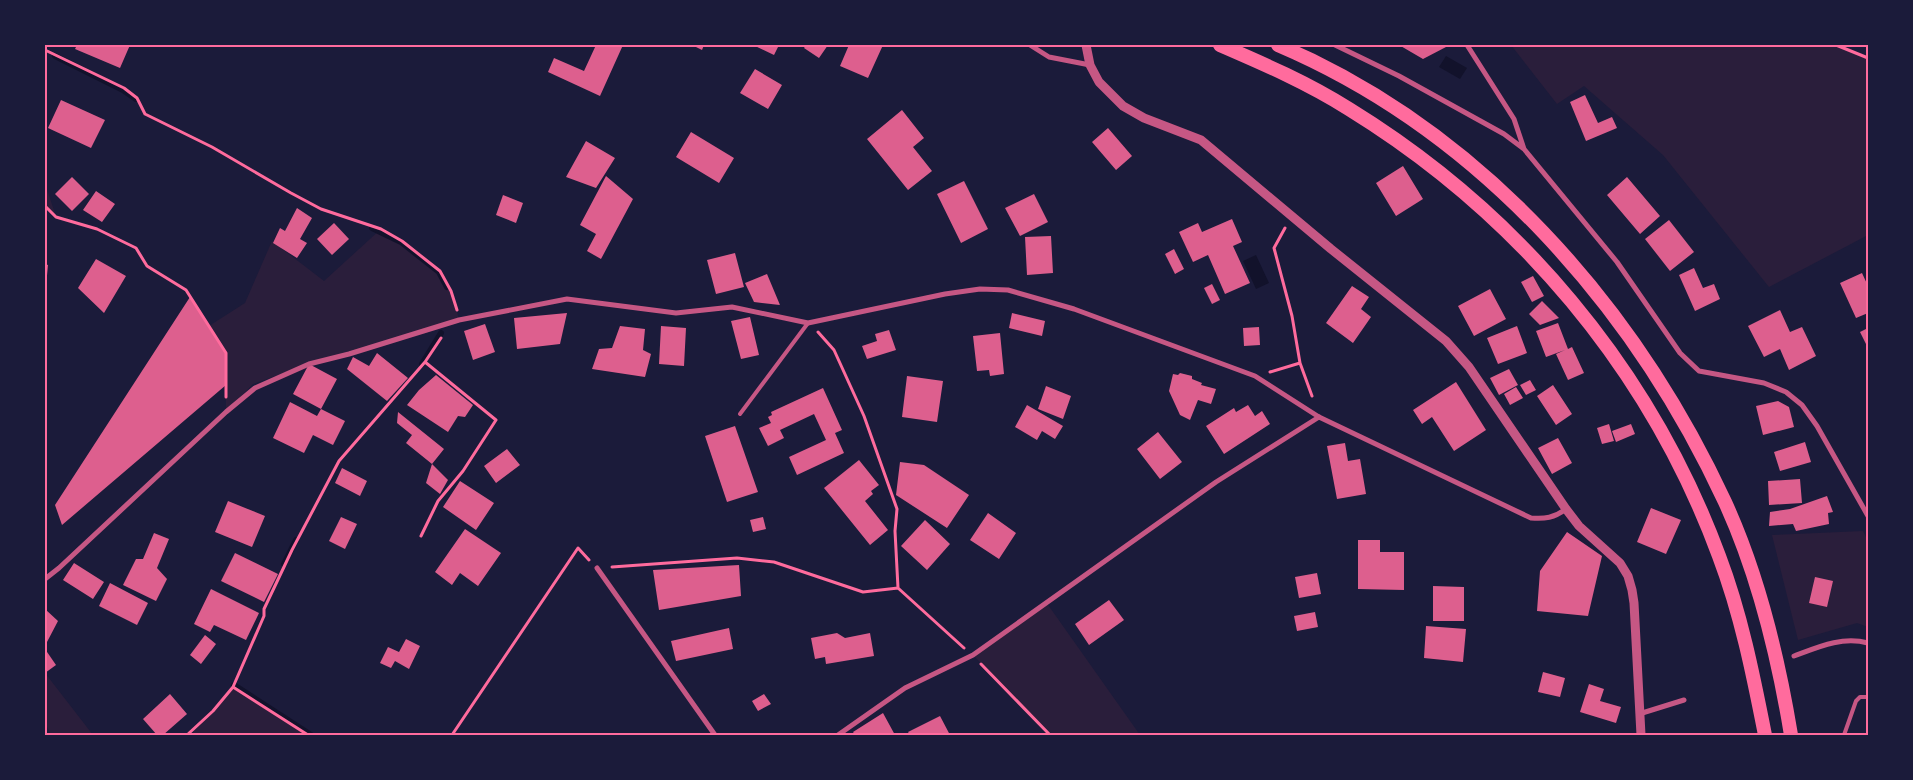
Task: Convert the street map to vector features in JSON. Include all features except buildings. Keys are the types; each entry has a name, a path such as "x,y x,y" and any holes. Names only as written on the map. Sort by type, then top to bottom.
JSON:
{"highway":[{"path":"1220,45 1281,72 1347,108 1406,146 1487,212 1559,285 1588,320 1616,357 1641,395 1673,451 1704,516 1720,557 1746,641 1765,735"},
{"path":"1278,45 1358,84 1424,128 1502,192 1580,272 1636,345 1685,423 1726,503 1757,588 1770,634 1784,692 1791,735"}],"street":[{"path":"1030,45 1050,57 1090,65"},
{"path":"1086,45 1090,65 1099,82 1123,106 1144,118 1202,140 1291,216 1446,341 1469,367 1566,509 1580,526 1620,563 1628,576 1634,603 1641,735"},
{"path":"1335,45 1399,76 1504,134 1524,149 1617,262 1680,353 1693,365 1700,371 1764,383 1786,392 1802,405 1817,426 1868,516"},
{"path":"1467,45 1514,119 1524,149"},
{"path":"45,580 254,388 309,364 349,354 459,320 567,299 676,313 732,308 808,323 944,294 980,289 1008,290 1074,309 1256,376 1318,417 1531,518 1545,519 1566,509"},
{"path":"838,735 905,688 973,655 1216,482 1318,417"},
{"path":"597,568 715,735"},
{"path":"1794,656 1827,643 1847,640 1868,643"},
{"path":"1639,714 1684,700"}],"lane":[{"path":"740,414 808,323"},
{"path":"1844,735 1856,701 1860,697 1868,697"}],"path":[{"path":"1836,45 1868,58"},
{"path":"45,50 124,88 137,98 145,114 212,147 291,193 321,208 381,229 402,241 440,272 451,291 459,320 339,461 292,550 264,609 264,616 233,687 213,711 187,735"},
{"path":"45,206 56,217 97,230 136,248 147,266 186,290 226,353 226,412"},
{"path":"1291,216 1274,248 1292,316 1300,363 1318,417"},
{"path":"808,323 834,350 864,416 897,509 895,531 898,588 973,655 1050,735"},
{"path":"420,536 438,502 463,470 496,420 425,362"},
{"path":"1256,376 1300,363"},
{"path":"452,735 578,548 597,568 737,558 774,562 863,592 898,588"},
{"path":"233,687 308,735"}],"shaded area":[{"path":"1511,45 1846,45 1844,47 1868,58 1868,235 1769,287 1663,155 1584,86 1557,104"},
{"path":"1446,56 1467,68 1460,79 1439,67"},
{"path":"45,183 56,217 45,206"},
{"path":"381,229 422,255 436,267 450,290 459,320 309,364 253,384 226,412 226,385 209,326 245,303 272,241 324,281"},
{"path":"1256,255 1269,283 1256,289 1243,261"},
{"path":"1863,531 1868,541 1868,627 1857,623 1798,640 1772,535"},
{"path":"1046,602 1140,735 1050,735 973,655"},
{"path":"45,673 93,735 51,735 45,723"},
{"path":"233,687 308,735 194,735 193,729 213,711"}],"waterway":[{"path":"55,56 123,90 136,99"},
{"path":"372,228 401,242 439,272 447,287"},
{"path":"422,364 441,333"},
{"path":"284,564 296,540"},
{"path":"234,685 311,735"}]}
